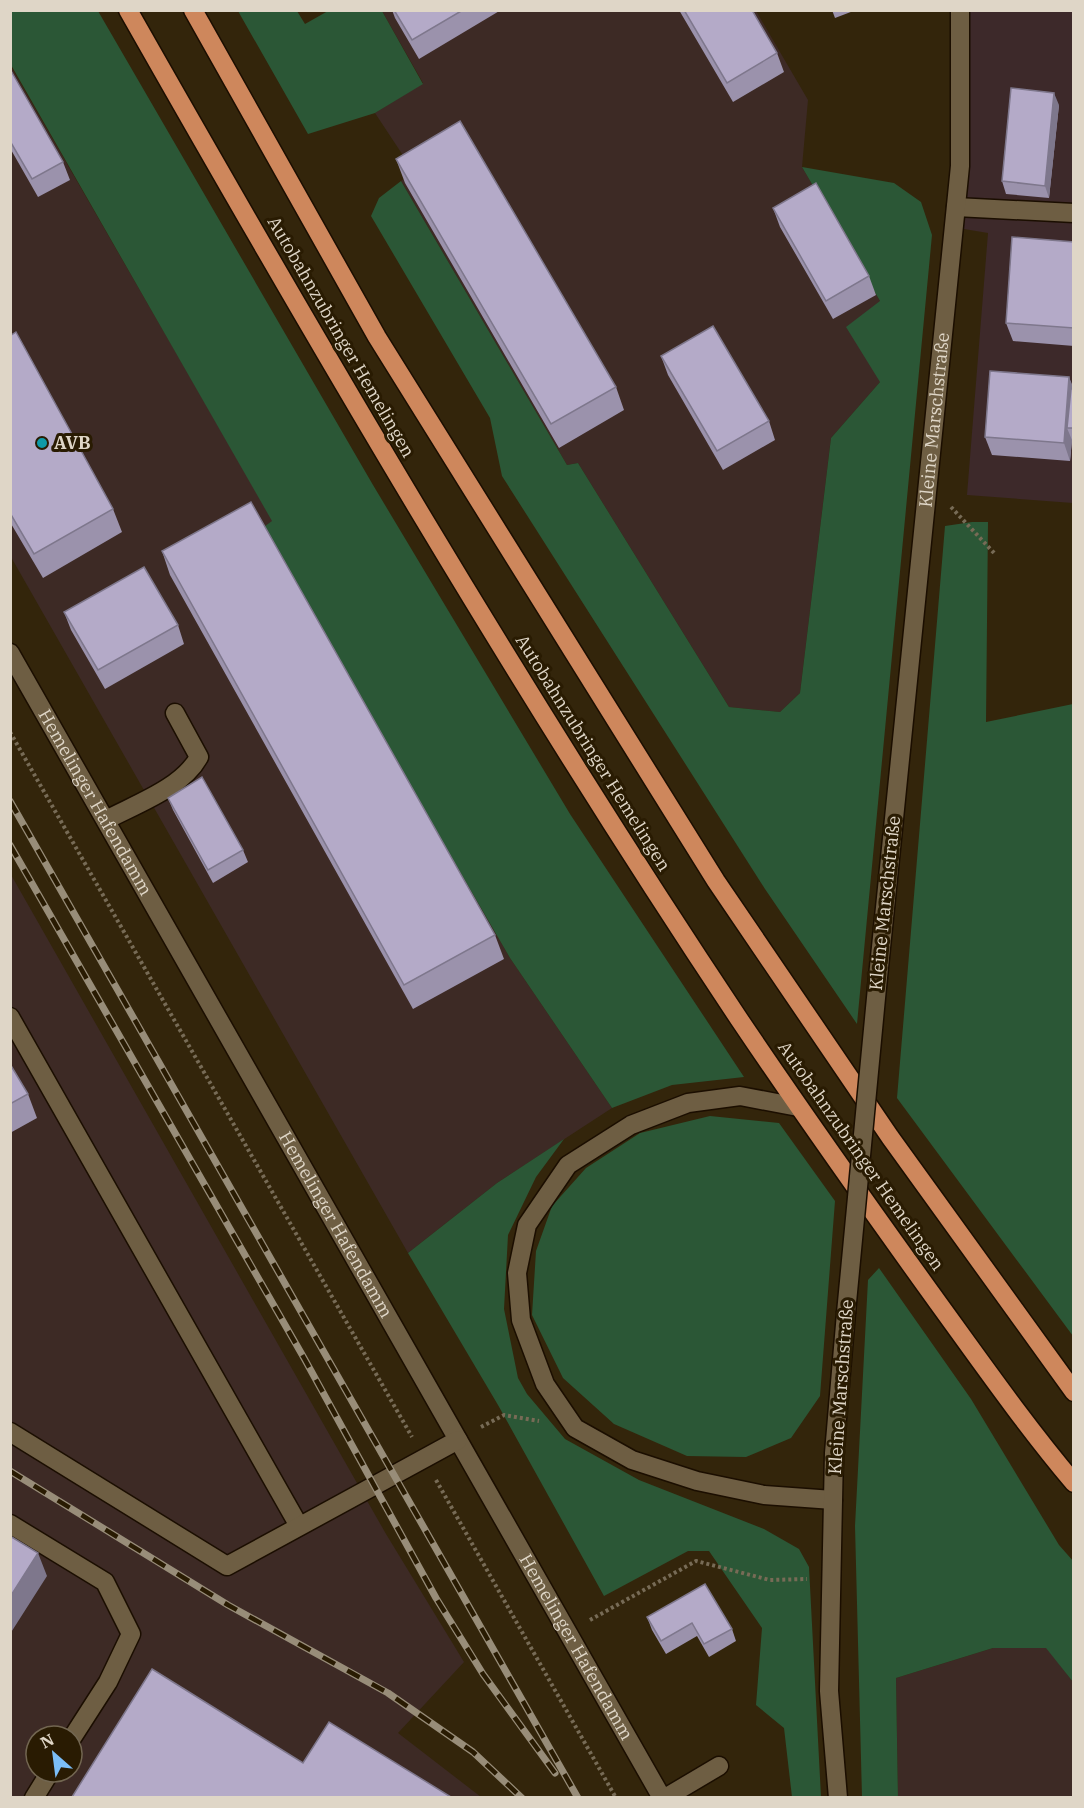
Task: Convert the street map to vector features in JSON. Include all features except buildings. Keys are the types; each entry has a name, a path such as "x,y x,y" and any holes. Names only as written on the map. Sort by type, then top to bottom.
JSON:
{"highway":[{"name":"Autobahnzubringer Hemelingen","path":"128,10 421,516 654,890 798,1107 997,1384 1074,1483"},
{"name":"Autobahnzubringer Hemelingen","path":"193,10 377,337 716,881 890,1137 1074,1392"}],"street":[{"name":"Kleine Marschstraße","path":"838,1797 830,1691 833,1500 846,1313 960,166 960,10"},
{"path":"956,207 1074,213"},
{"name":"Hemelinger Hafendamm","path":"10,653 663,1797"},
{"path":"106,820 171,784 192,769 199,757 175,713"},
{"path":"10,1017 300,1526"},
{"path":"798,1107 740,1096 688,1103 631,1125 568,1165 527,1224 517,1273 521,1320 545,1384 575,1428 632,1460 697,1481 764,1494 833,1500"},
{"path":"10,1432 227,1566 458,1440"},
{"path":"10,1524 105,1582 131,1634 108,1682 81,1724"},
{"path":"663,1797 720,1766"},
{"path":"34,1797 42,1784"}],"path":[{"path":"928,482 995,554"},
{"path":"10,732 616,1797"},
{"path":"458,1440 504,1415 575,1428"},
{"path":"568,1632 696,1561 770,1580 813,1579"}],"shaded area":[{"path":"382,11 756,11 808,100 802,167 880,301 880,382 831,438 800,693 780,712 729,707 578,463 567,465 401,181 414,172 375,113 423,83"},
{"path":"964,11 1073,11 1073,503 967,495 988,233 964,229"},
{"path":"10,65 273,521 262,529 510,958 612,1108 497,1183 408,1253 11,557"},
{"path":"10,873 386,1534 464,1662 398,1733 481,1797 11,1797"},
{"path":"993,1648 1047,1648 1073,1682 1073,1797 898,1797 896,1678"}],"green space":[{"path":"10,11 98,11 373,485 570,814 744,1077 672,1085 612,1108 510,958 261,529 272,521 11,65"},
{"path":"238,11 297,11 305,24 328,11 382,11 423,84 375,113 308,134"},
{"path":"802,167 894,183 921,202 932,235 857,1024 765,889 502,476 490,418 371,216 379,198 401,181 567,465 578,463 729,707 780,712 800,693 831,438 880,382 846,327 880,301"},
{"path":"988,522 986,722 1073,704 1073,1336 897,1098 945,526"},
{"path":"710,1116 779,1123 835,1201 820,1396 791,1438 746,1457 687,1456 614,1424 563,1378 532,1315 536,1251 552,1206 586,1168 640,1133"},
{"path":"564,1139 536,1177 508,1235 504,1309 518,1378 527,1394 565,1439 639,1480 764,1529 799,1549 809,1567 821,1797 792,1797 784,1728 756,1705 762,1628 709,1551 688,1551 604,1596 498,1405 408,1253 497,1183"},
{"path":"879,1268 971,1399 1059,1545 1074,1562 1073,1682 1046,1648 993,1648 896,1678 898,1798 862,1797 855,1526 868,1280"}],"railway":[{"path":"10,801 578,1798"},
{"path":"10,845 304,1358 436,1598 483,1674 555,1773"},
{"path":"10,1471 228,1605 388,1693 473,1752 522,1798"}],"place":[{"name":"AVB","path":"42,443"}]}
